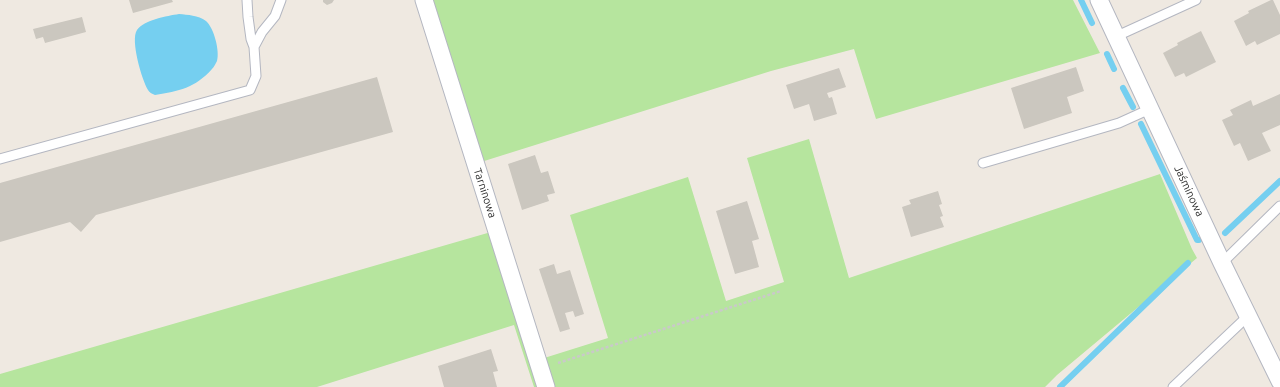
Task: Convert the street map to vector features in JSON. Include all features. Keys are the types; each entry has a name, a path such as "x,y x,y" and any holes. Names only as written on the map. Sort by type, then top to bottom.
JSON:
{"street":[{"name":"Tarninowa","path":"424,0 546,387"},
{"name":"Jaśminowa","path":"1099,0 1222,263 1280,381"}],"lane":[{"path":"0,159 250,90 256,76 254,47 251,39 247,0"},
{"path":"254,47 262,32 275,16 281,0"},
{"path":"1117,36 1196,0"},
{"path":"983,163 1119,123 1150,108"},
{"path":"1222,263 1280,206"},
{"path":"1173,387 1248,316"}],"path":[{"path":"540,369 781,291"}],"green space":[{"path":"432,0 1073,0 1100,53 876,119 854,49 771,71 481,162"},
{"path":"809,139 849,278 1160,174 1197,258 1057,375 1045,387 550,387 541,359 608,338 570,215 688,177 726,301 784,282 747,158"},
{"path":"491,232 541,387 534,387 514,325 317,387 0,387 0,374"}],"water":[{"path":"179,14 200,18 209,24 214,34 217,46 217,61 206,75 193,85 172,92 155,95 148,91 143,78 136,51 135,35 137,30 145,24 156,19"}],"building":[{"path":"129,0 172,0 173,2 133,13"},
{"path":"323,0 334,0 332,3 327,5 323,2"},
{"path":"1273,0 1280,15 1280,34 1257,45 1255,41 1246,46 1234,21 1249,13 1248,11"},
{"path":"82,17 86,32 45,43 43,37 36,39 33,29"},
{"path":"1201,31 1216,62 1186,77 1184,73 1175,77 1163,53 1178,45 1177,43"},
{"path":"1076,67 1084,91 1067,97 1072,113 1024,129 1011,88"},
{"path":"839,68 846,87 827,93 829,98 832,97 837,114 814,121 809,104 794,109 786,85"},
{"path":"377,77 393,132 96,215 81,232 70,222 0,242 0,183"},
{"path":"1280,94 1280,125 1262,133 1271,151 1248,161 1240,143 1234,146 1222,120 1233,115 1230,110 1251,100 1253,106"},
{"path":"535,155 541,173 548,171 555,193 547,195 549,201 522,210 508,164"},
{"path":"938,191 942,204 939,205 943,216 940,217 944,227 911,237 902,207 911,204 909,200"},
{"path":"747,201 759,239 752,241 759,267 735,274 716,211"},
{"path":"554,264 557,274 570,270 584,314 575,317 573,311 565,313 570,329 560,332 539,269"},
{"path":"491,349 498,371 493,372 497,387 444,387 438,366"}],"waterway":[{"path":"1081,0 1092,23"},
{"path":"1107,54 1114,69"},
{"path":"1123,88 1133,107"},
{"path":"1141,124 1197,240 1199,240"},
{"path":"1225,233 1280,181"},
{"path":"1060,387 1188,263"}]}
